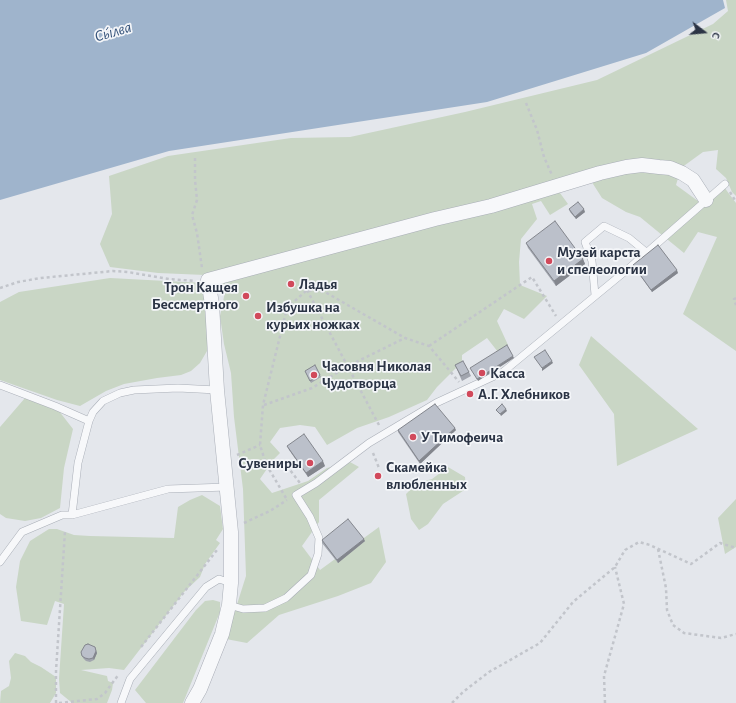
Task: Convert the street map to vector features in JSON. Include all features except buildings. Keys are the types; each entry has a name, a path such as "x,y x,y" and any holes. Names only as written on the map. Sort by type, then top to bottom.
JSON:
{"street":[{"path":"192,703 200,689 222,634 229,605 231,583 231,532 217,390 212,304 206,280 435,219 491,206 600,173 626,167 642,165 670,168 693,180 706,200"}],"lane":[{"path":"229,605 243,610 266,608 286,598 311,575 318,554 318,538 310,517 296,495 383,434 436,403 503,372 628,268 724,184"},
{"path":"595,295 592,261 585,242 604,226 629,238 646,252"},
{"path":"0,385 89,421"},
{"path":"72,515 78,463 89,421 93,412 103,402 120,393 134,390 172,388 217,390"},
{"path":"0,562 22,532 62,515 72,515 168,489 227,487"},
{"path":"121,703 130,679 206,587 219,579 231,583"}],"path":[{"path":"526,103 544,157 553,177 552,187"},
{"path":"0,288 18,282 42,278 113,271 169,279 206,280 192,215 196,200 196,158"},
{"path":"429,346 532,277 561,324"},
{"path":"307,290 383,434"},
{"path":"287,500 266,464 260,446 263,405 287,308 307,290 325,292 405,338 429,346 466,390"},
{"path":"736,298 734,299 736,305"},
{"path":"263,405 312,388 348,366 405,338"},
{"path":"369,443 379,468"},
{"path":"224,457 238,454 260,446"},
{"path":"287,466 305,489"},
{"path":"139,649 231,532 296,495"},
{"path":"56,703 56,671 65,531"},
{"path":"452,703 463,692 489,672 540,643 573,602 615,567 625,550 639,542 691,564 720,543 736,548"},
{"path":"658,549 666,588 667,610 673,626 684,633 721,638 736,634"},
{"path":"605,703 604,676 624,604 615,567"},
{"path":"59,703 97,699 105,693 120,674"}],"green space":[{"path":"726,0 736,0 736,196 732,192 726,178 716,169 718,150 703,152 681,168 676,185 698,201 724,187 736,203 736,351 683,314 717,237 698,232 684,253 640,217 626,212 602,198 588,176 560,185 560,193 568,204 550,215 541,201 532,204 537,219 521,239 519,262 520,285 547,296 524,319 504,309 497,321 508,345 498,352 487,338 462,355 462,362 437,387 427,400 389,417 357,428 327,445 315,427 300,425 280,428 270,442 280,453 273,460 260,479 272,493 308,481 327,468 350,462 359,467 319,500 319,522 302,546 320,570 379,527 386,562 371,583 338,596 279,615 247,643 226,639 246,576 243,489 234,417 231,373 224,344 220,316 225,292 206,292 209,293 207,351 200,363 191,371 181,375 124,384 106,391 80,406 57,400 0,380 0,302 19,292 110,278 204,283 205,275 158,273 110,267 100,244 112,214 109,176 168,156 291,138 350,137 465,112 597,80 713,24 728,11"},
{"path":"591,336 698,429 617,466 614,414 579,365"},
{"path":"25,398 59,411 73,429 64,468 60,508 41,518 25,521 6,518 0,514 0,427"},
{"path":"448,467 465,477 466,489 443,504 428,524 419,530 411,519 406,494 417,483 432,479"},
{"path":"202,495 220,506 223,529 216,540 220,543 205,564 200,577 184,592 124,670 109,668 81,670 107,676 108,681 113,683 107,703 71,703 60,693 59,679 64,604 55,601 47,625 21,621 16,587 20,561 30,541 49,529 57,529 74,535 174,538 178,507"},
{"path":"736,499 736,547 725,554 718,518"},
{"path":"213,600 220,602 220,612 183,703 146,703 135,690 196,610 205,601"},
{"path":"15,653 25,656 31,662 56,677 56,693 50,703 0,703 1,691 9,686 11,678 9,661"}],"water":[{"name":"Сы́лва","path":"0,0 723,0 725,8 646,53 487,102 169,151 0,200"}],"place":[{"name":"Музей карста и спелеологии","path":"549,261"},
{"name":"Ладья","path":"291,284"},
{"name":"Трон Кащея Бессмертного","path":"246,296"},
{"name":"Избушка на курьих ножках","path":"258,316"},
{"name":"Касса","path":"482,373"},
{"name":"Часовня Николая Чудотворца","path":"314,375"},
{"name":"А.Г. Хлебников","path":"470,394"},
{"name":"У Тимофеича","path":"413,437"},
{"name":"Сувениры","path":"310,463"},
{"name":"Скамейка влюбленных","path":"378,476"}]}
